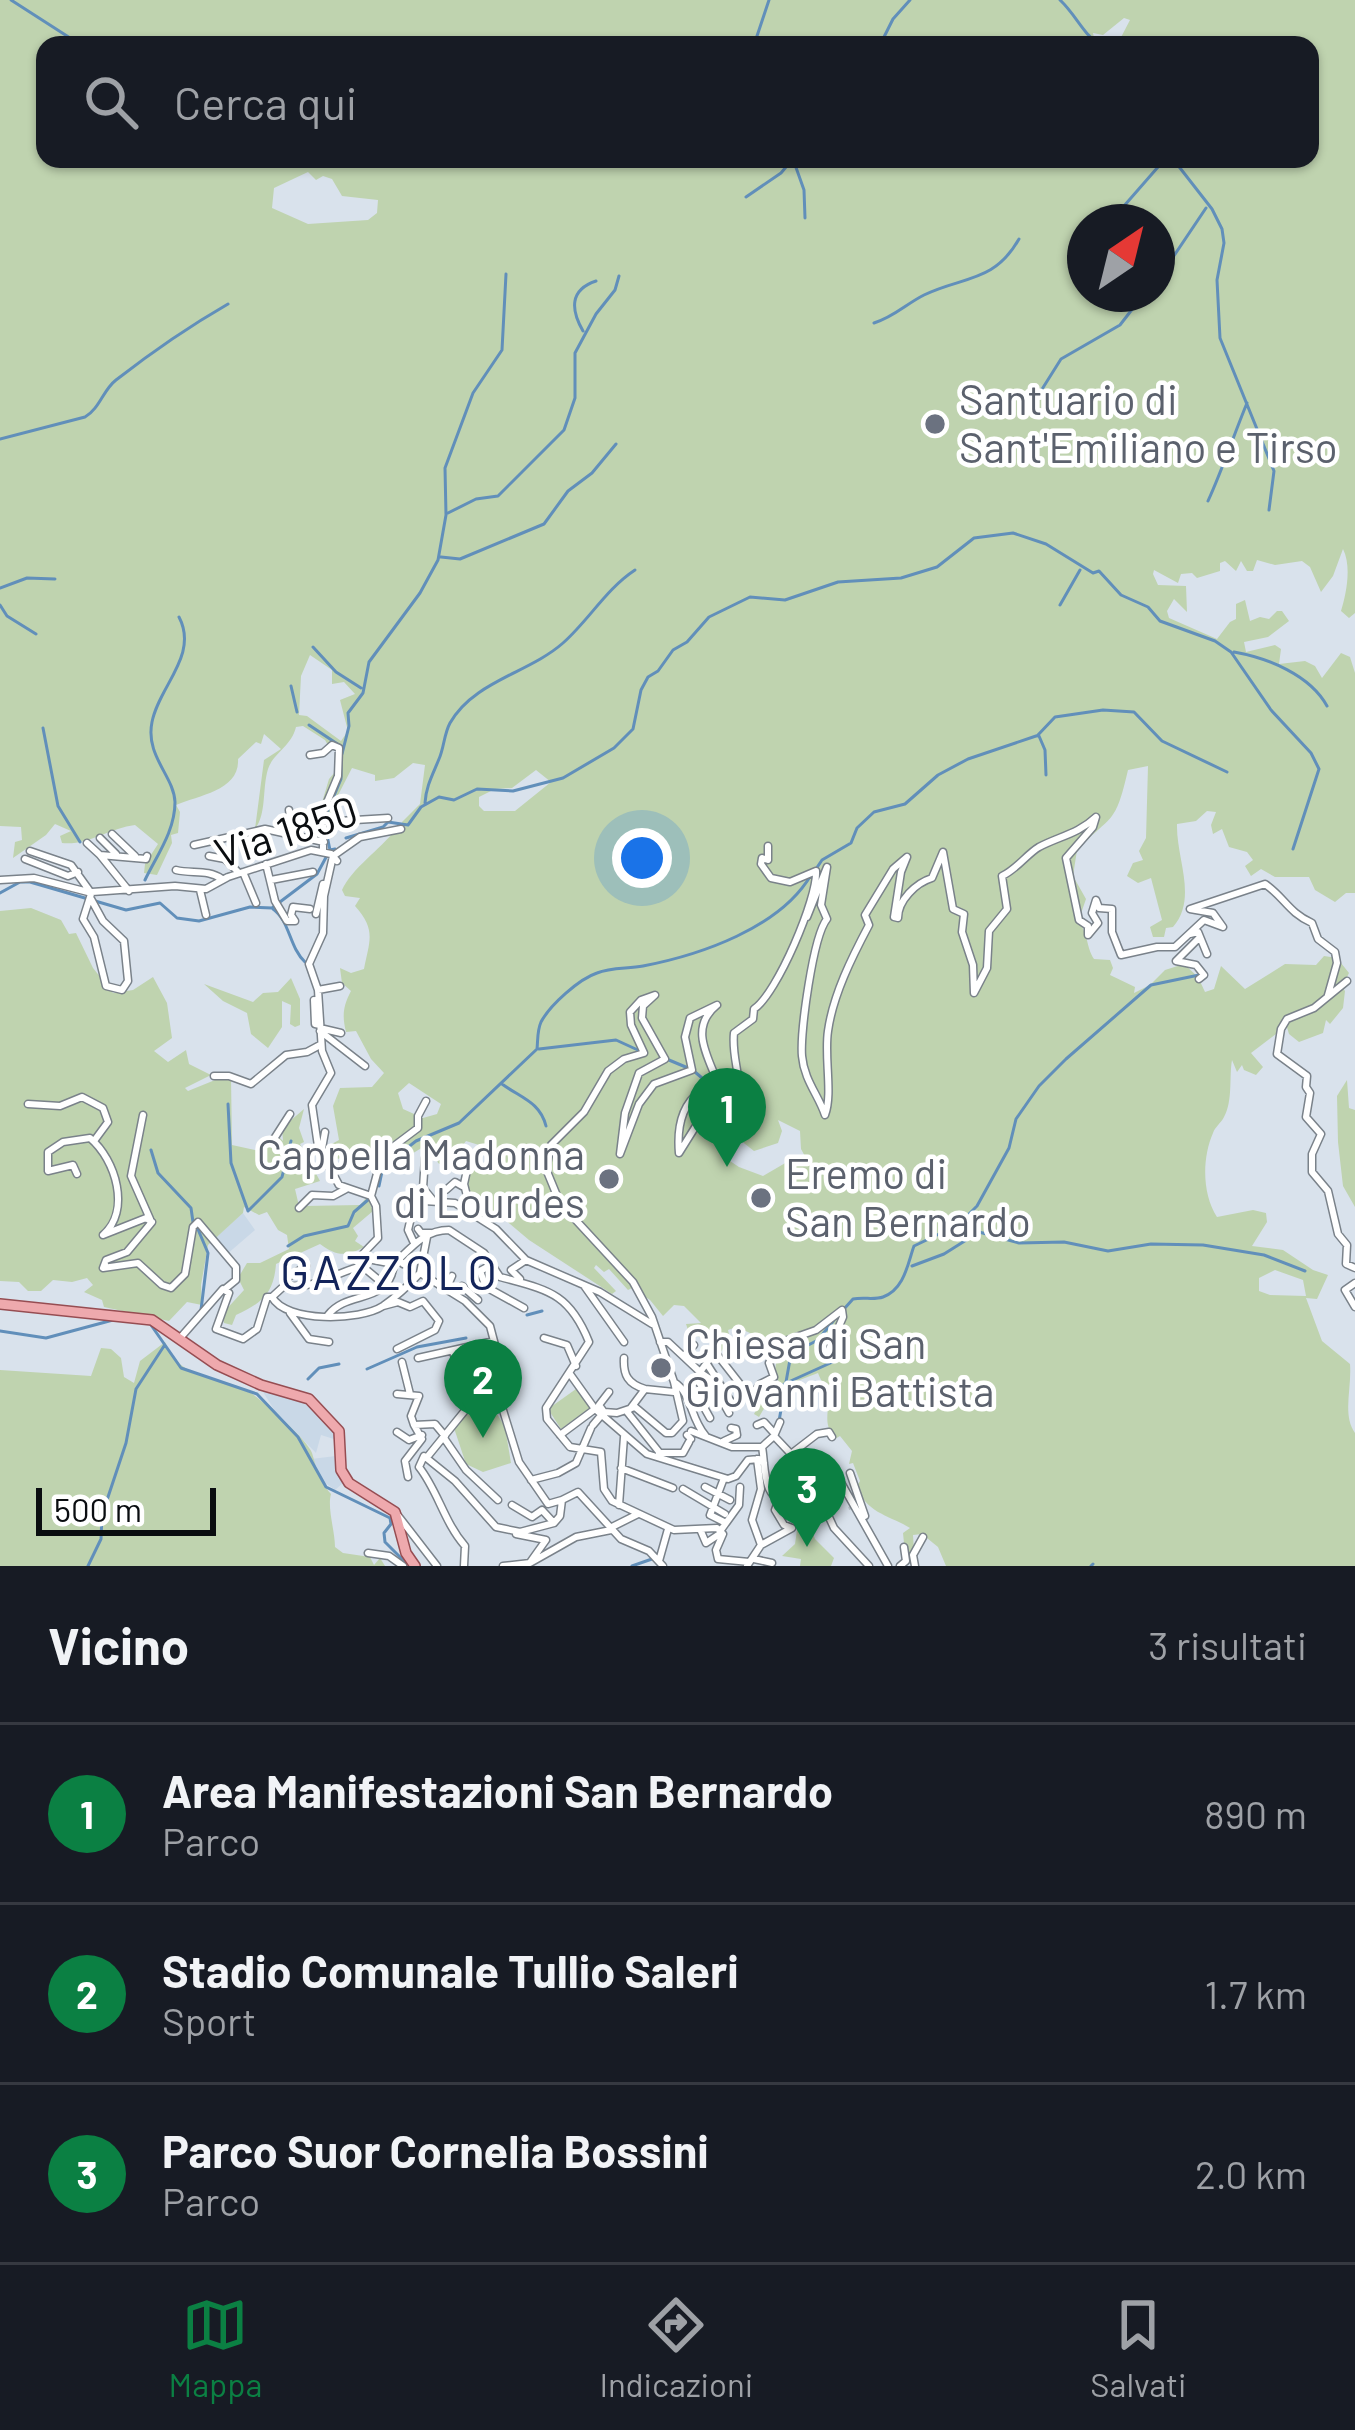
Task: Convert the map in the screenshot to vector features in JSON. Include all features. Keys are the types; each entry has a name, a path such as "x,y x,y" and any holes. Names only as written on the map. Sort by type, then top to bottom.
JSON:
{"main road":[{"path":"0,1304 137,1316 178,1335 214,1363 242,1377 309,1399 339,1431 341,1467 349,1483 395,1512 412,1564"}],"street":[{"path":"310,754 323,753 336,744 339,774 323,812 330,871 323,933 309,964 318,990 320,1045 331,1075 308,1106 321,1154 336,1181 371,1196"},
{"path":"290,809 293,835"},
{"path":"340,824 341,812"},
{"path":"710,1418 678,1384 646,1305 621,1267 560,1203 546,1168 550,1146 584,1112 608,1072 624,1059 644,1053 630,1012 640,1000 654,995 643,1006 642,1018 665,1059 639,1073 625,1113 620,1154 638,1106 654,1084 692,1071 688,1021 697,1011 716,1005 703,1020 700,1034 721,1090 699,1092 689,1100 681,1119 679,1153 694,1126 706,1116 734,1108 740,1086 733,1057 734,1034 764,1003 827,867 821,905 827,917 818,933 800,1037 811,1092 823,1102 825,1115 832,1008 869,925 865,915 892,869 906,858 894,917 898,919 915,884 932,878 943,852 953,909 964,916 962,932 974,965 974,993 987,968 989,931 1007,909 1001,885 1004,873 1016,871 1037,848 1061,834 1080,832 1096,817 1066,858 1079,920 1088,926 1088,935 1099,920 1092,913 1096,900 1099,908 1113,912 1112,932 1121,956 1175,947 1204,920 1223,927 1213,913 1190,909 1268,885 1290,913 1312,923 1321,942 1335,952 1337,963 1328,994"},
{"path":"325,823 388,818"},
{"path":"194,845 265,829 293,835 329,853"},
{"name":"Via 1850","path":"0,880 31,878 90,894 175,886 200,890 310,850 329,853 360,837 401,829"},
{"path":"112,834 137,859"},
{"path":"100,838 119,857"},
{"path":"87,843 129,891"},
{"path":"768,846 768,860 762,857 761,868 771,878 784,883 816,871 807,917"},
{"path":"30,850 71,865 78,872 90,894 104,921 123,938 128,981 121,990 111,990 94,937 83,919 90,894"},
{"path":"100,855 147,856"},
{"path":"209,856 225,859 241,872 256,903"},
{"path":"25,859 68,875 78,872"},
{"path":"266,864 276,903 289,922 296,921 293,908 312,911 312,900 320,900 330,871"},
{"path":"176,870 210,872 222,879"},
{"path":"271,880 313,872"},
{"name":"Via 1850","path":"200,890 206,915"},
{"path":"1186,936 1198,932 1208,954"},
{"path":"1198,979 1204,976 1196,964 1176,961 1200,937"},
{"path":"1347,981 1314,1008 1287,1019 1277,1054 1307,1076 1306,1118 1321,1134 1312,1154 1312,1172 1328,1192 1338,1234 1347,1245 1346,1264 1355,1268"},
{"path":"318,990 340,986"},
{"path":"314,1000 315,1024 365,1066"},
{"path":"320,1028 341,1033"},
{"path":"214,1076 252,1084 286,1055 320,1045"},
{"path":"28,1104 60,1106 82,1095 103,1108 108,1120 94,1142"},
{"path":"386,1286 356,1262 378,1238 371,1196 382,1155 418,1128 426,1101"},
{"path":"272,1142 290,1114"},
{"path":"143,1115 130,1176 152,1225 132,1247 106,1260 104,1268 138,1263 171,1288 185,1274 194,1223 201,1222 236,1267 236,1280 178,1335"},
{"path":"321,1154 325,1132"},
{"path":"77,1174 73,1166 48,1171 48,1152 63,1142 90,1138 107,1158 121,1204 103,1235 150,1219"},
{"path":"425,1158 423,1188 434,1201"},
{"path":"470,1161 465,1189 471,1212"},
{"path":"422,1171 431,1177"},
{"path":"446,1190 455,1182 465,1189"},
{"path":"299,1208 312,1195 333,1196 346,1189"},
{"path":"423,1240 408,1230 410,1216 421,1202 455,1203 501,1233 526,1260 583,1284 654,1326"},
{"path":"386,1303 415,1271 423,1240 418,1229"},
{"path":"386,1303 386,1286 396,1265 423,1240 445,1229 484,1253 500,1277 548,1289 572,1310 589,1342 545,1413 560,1435 570,1447 601,1452 604,1489 633,1514 669,1528 722,1525"},
{"path":"373,1260 415,1271 456,1293"},
{"path":"522,1282 510,1271 526,1260"},
{"path":"396,1265 415,1271"},
{"path":"491,1265 480,1271 486,1287 524,1308"},
{"path":"225,1289 229,1294 216,1329 239,1339 255,1333 266,1298 306,1266"},
{"path":"284,1286 312,1288 358,1267"},
{"path":"452,1276 448,1285 487,1323 505,1383 502,1401 524,1468 550,1505 573,1492 582,1493 611,1529 661,1563 669,1528"},
{"path":"1355,1282 1345,1290 1355,1306"},
{"path":"583,1284 624,1342"},
{"path":"332,1313 340,1302 374,1295 386,1286"},
{"path":"456,1293 464,1286 478,1300"},
{"path":"272,1297 309,1339 329,1342"},
{"path":"290,1313 332,1313 386,1303 410,1307 423,1301 439,1321 435,1330 397,1349"},
{"path":"692,1398 704,1389 697,1379 715,1352 752,1398 760,1384 774,1377 770,1364 785,1340 816,1330 842,1310 827,1354"},
{"path":"544,1338 565,1343 576,1366"},
{"path":"418,1358 494,1341"},
{"path":"659,1342 668,1342 710,1379 729,1413"},
{"path":"682,1356 694,1345"},
{"path":"474,1347 482,1388"},
{"path":"453,1351 466,1408"},
{"path":"624,1358 628,1381 645,1389 674,1392"},
{"path":"402,1362 410,1394"},
{"path":"707,1364 730,1400"},
{"path":"570,1374 600,1411 643,1451 724,1478 733,1478 748,1460 761,1459"},
{"path":"560,1435 600,1411 642,1410 668,1433 683,1420 674,1392 678,1384"},
{"path":"304,1387 309,1399"},
{"path":"629,1411 645,1389"},
{"path":"531,1480 578,1461 609,1392"},
{"path":"397,1394 420,1399 412,1413 422,1435"},
{"path":"658,1455 683,1453 691,1435 692,1398"},
{"path":"428,1456 466,1408 502,1401"},
{"path":"629,1411 658,1455"},
{"path":"761,1545 752,1520 761,1489 761,1459 780,1421"},
{"path":"757,1425 764,1422 808,1466 835,1474 867,1526"},
{"path":"414,1425 435,1424 466,1470 498,1500"},
{"path":"397,1432 409,1440 422,1435"},
{"path":"720,1441 730,1441 737,1432"},
{"path":"791,1454 817,1434 829,1432 832,1437"},
{"path":"408,1478 406,1458 422,1435"},
{"path":"619,1504 625,1435"},
{"path":"691,1435 707,1436 761,1459"},
{"path":"691,1435 707,1436"},
{"path":"464,1566 465,1546 418,1467 422,1456 428,1456 455,1481 490,1523 519,1536 546,1540 527,1564"},
{"path":"524,1468 529,1459"},
{"path":"761,1459 766,1484 779,1498 790,1503 819,1500 834,1528 869,1566"},
{"path":"621,1468 678,1489 709,1512 722,1525 718,1559"},
{"path":"455,1481 466,1470"},
{"path":"850,1473 867,1526 888,1566"},
{"path":"709,1512 724,1478"},
{"path":"700,1529 706,1543 739,1505 740,1486"},
{"path":"704,1487 730,1500"},
{"path":"751,1561 761,1545 785,1529 775,1510 779,1498"},
{"path":"514,1531 554,1523 562,1500"},
{"path":"512,1505 532,1517 542,1510 554,1523"},
{"path":"827,1511 837,1506"},
{"path":"395,1512 437,1566"},
{"path":"502,1566 527,1564 576,1537 611,1529 633,1514"},
{"path":"916,1566 913,1555 923,1537"},
{"path":"900,1566 906,1561 904,1547"},
{"path":"368,1553 412,1564"},
{"path":"380,1556 381,1566"},
{"path":"708,1566 718,1559 772,1564"}],"shaded area":[{"path":"243,1213 255,1230 226,1255 214,1239"},
{"path":"265,1389 302,1398 333,1425 337,1440 321,1435 316,1453 275,1411"},
{"path":"336,1456 343,1483 335,1490 320,1479 311,1459"}],"green space":[{"path":"0,0 1355,0 1355,613 1349,618 1341,611 1348,572 1343,549 1321,592 1310,567 1302,561 1275,565 1257,560 1253,571 1247,571 1241,561 1236,571 1225,561 1220,571 1197,578 1192,573 1181,574 1178,583 1154,570 1153,574 1158,585 1186,586 1187,612 1174,599 1167,611 1169,618 1217,639 1236,619 1236,604 1245,600 1250,621 1269,619 1282,611 1289,621 1268,637 1244,642 1246,652 1275,645 1281,649 1279,664 1305,661 1322,678 1341,653 1350,657 1355,673 1355,893 1346,893 1335,902 1315,890 1309,877 1275,877 1261,869 1251,876 1245,866 1253,860 1247,852 1229,847 1222,829 1213,834 1216,812 1207,811 1196,821 1177,824 1184,904 1164,937 1153,937 1150,927 1162,920 1151,878 1138,883 1127,876 1133,863 1143,860 1139,851 1146,838 1148,766 1128,770 1116,810 1077,850 1073,876 1086,899 1078,922 1091,954 1094,959 1110,960 1110,975 1135,987 1134,993 1165,970 1184,964 1205,992 1214,989 1221,966 1245,989 1285,964 1316,965 1324,956 1337,958 1349,973 1342,987 1343,1008 1330,1024 1326,1020 1323,1033 1299,1042 1286,1024 1280,1026 1251,1053 1263,1067 1256,1075 1242,1065 1237,1072 1232,1060 1229,1104 1209,1143 1205,1176 1217,1217 1253,1210 1266,1213 1267,1222 1252,1246 1283,1250 1328,1275 1317,1299 1306,1298 1322,1341 1350,1364 1355,1566 946,1566 938,1547 922,1534 913,1535 914,1551 905,1553 903,1533 910,1528 872,1508 861,1495 860,1481 853,1463 849,1464 852,1451 829,1429 828,1398 818,1373 797,1381 777,1397 772,1395 759,1417 754,1414 757,1408 751,1406 763,1391 779,1383 778,1351 737,1327 728,1330 730,1339 720,1353 718,1337 689,1333 686,1324 701,1323 684,1306 674,1305 663,1316 650,1300 628,1290 609,1269 604,1272 596,1265 616,1291 612,1294 503,1218 499,1220 470,1197 467,1173 472,1173 472,1164 489,1164 492,1149 466,1141 447,1168 438,1163 436,1155 425,1154 423,1147 386,1170 354,1163 348,1154 338,1159 330,1145 339,1140 333,1106 340,1088 372,1087 384,1073 356,1031 346,1032 344,1011 351,991 342,983 340,968 351,973 364,969 370,936 355,906 360,898 345,896 342,890 395,830 404,831 402,822 420,804 425,765 413,763 394,778 375,781 375,775 352,768 334,803 331,822 318,816 329,779 341,765 339,746 329,747 303,726 296,727 268,769 255,829 264,760 281,749 264,734 261,744 256,742 238,759 226,785 176,805 178,833 171,835 157,875 144,873 158,844 135,825 62,843 60,836 71,831 55,824 13,858 15,842 22,840 21,827 0,826","holes":["308,172 316,180 332,179 342,196 378,200 377,213 368,220 308,224 272,208 274,188","310,655 332,670 332,684 344,682 355,694 340,700 348,731 341,741 299,715 301,676","536,770 551,782 515,811 484,811 479,806 479,797 512,788","409,1083 441,1104 437,1114 423,1118 403,1109 398,1093","778,1120 800,1131 807,1160 803,1166 787,1162 763,1176 721,1155 727,1136 754,1151 778,1143 782,1131","1275,1270 1303,1280 1306,1296 1259,1291 1259,1278"]},
{"path":"31,908 61,920 69,934 76,933 93,968 113,993 133,990 153,977 167,1003 172,1038 154,1051 168,1062 186,1050 189,1064 211,1075 185,1088 188,1091 231,1078 232,1145 260,1151 279,1142 279,1137 283,1141 282,1128 304,1109 299,1128 304,1142 300,1144 320,1181 295,1189 299,1206 295,1210 360,1205 367,1197 373,1211 353,1228 358,1236 355,1241 364,1247 341,1254 320,1244 276,1264 265,1296 236,1315 232,1325 224,1323 223,1313 244,1290 238,1278 247,1263 260,1263 289,1249 287,1235 267,1212 259,1215 244,1207 208,1245 202,1305 187,1302 169,1321 104,1307 102,1300 84,1292 93,1285 87,1278 53,1280 41,1291 0,1281 0,911"},
{"path":"291,978 300,999 300,1025 290,1024 291,1005 282,1001 282,1027 268,1048 251,1034 247,1013 204,984 253,1002 263,993 278,992"},
{"path":"1347,1080 1349,1108 1355,1110 1355,1207 1343,1186 1338,1142 1337,1096"},
{"path":"165,1342 171,1355 190,1371 251,1393 294,1430 309,1447 331,1494 335,1547 370,1557 374,1565 380,1558 385,1566 0,1566 0,1370 91,1376 101,1348 121,1358 124,1377 134,1383 140,1361"},
{"path":"576,1389 590,1408 561,1429 548,1409"},
{"path":"491,1404 505,1427 511,1463 483,1472 466,1464 454,1428 470,1411"},
{"path":"809,1523 815,1539 834,1558 831,1566 800,1566 801,1559 782,1556 795,1544 797,1530"}],"waterway":[{"path":"11,0 67,36"},
{"path":"757,36 769,0"},
{"path":"884,36 910,0"},
{"path":"1060,0 1090,36"},
{"path":"746,197 785,168"},
{"path":"796,168 804,190 805,218"},
{"path":"1126,204 1157,168"},
{"path":"1180,168 1222,229 1217,280 1220,338 1274,471 1269,510"},
{"path":"1175,254 1206,208"},
{"path":"874,323 924,295 988,271 1019,239"},
{"path":"342,754 348,713 363,693 369,662 438,560 446,515 445,468 473,393 502,350 506,274"},
{"path":"448,513 476,499 498,496 564,430 575,398 575,353 619,276"},
{"path":"583,331 575,301 581,290 596,281"},
{"path":"0,439 85,417 116,380 228,304"},
{"path":"1039,394 1061,359 1120,325 1130,312"},
{"path":"1208,501 1247,403"},
{"path":"441,557 460,559 544,524 568,491 592,473 616,444"},
{"path":"346,838 388,822 408,825 421,807 439,797 454,800 477,789 513,791 563,778 614,748 633,729 648,677 709,617 750,597 785,600 838,582 901,578 937,567 974,538 1013,533 1046,544 1093,573 1099,571 1121,595 1148,607 1160,621 1215,641 1231,652 1319,769 1293,849"},
{"path":"425,803 448,727 460,709 487,687 563,643 635,570"},
{"path":"1060,605 1080,570"},
{"path":"0,588 27,578 55,579"},
{"path":"0,605 7,616 36,634"},
{"path":"145,880 174,813 173,792 151,734 156,709 181,657 184,631 179,617"},
{"path":"313,647 336,672 361,688"},
{"path":"1234,652 1287,670 1310,685 1327,706"},
{"path":"291,686 297,712"},
{"path":"1037,736 1055,717 1103,710 1134,712 1162,741 1227,772"},
{"path":"309,725 342,747"},
{"path":"43,728 58,806 80,842"},
{"path":"816,869 822,860 851,843 857,828 874,812 905,804 938,775 968,759 1036,736"},
{"path":"1039,736 1046,775"},
{"path":"326,815 341,779 341,763"},
{"path":"326,831 330,850"},
{"path":"0,893 30,882 126,910 160,903 177,918 199,921 250,907 272,908 317,874 335,849"},
{"path":"379,1186 383,1167 416,1141 459,1123 537,1049 541,1022 574,987 602,971 665,961 737,936 780,910 811,875"},
{"path":"273,909 305,962"},
{"path":"844,1309 853,1299 890,1293 904,1274 914,1246 958,1225 977,1206 1009,1148 1016,1119 1066,1059 1151,985 1199,975"},
{"path":"539,1049 616,1040 640,1051"},
{"path":"669,1060 688,1068"},
{"path":"695,1072 715,1089"},
{"path":"502,1084 534,1106 546,1126"},
{"path":"722,1095 732,1102"},
{"path":"228,1104 231,1163 248,1211 282,1177 291,1141"},
{"path":"151,1150 158,1173 191,1208 193,1222"},
{"path":"288,1246 304,1236 348,1226 354,1212 369,1199"},
{"path":"197,1227 208,1253 201,1310"},
{"path":"912,1266 944,1254 979,1232 1019,1243 1064,1242 1108,1251 1151,1244 1203,1245 1264,1255 1305,1271"},
{"path":"527,1315 542,1311"},
{"path":"0,1331 46,1338 113,1320"},
{"path":"779,1421 791,1354 818,1340 834,1320"},
{"path":"151,1325 181,1368 257,1394 298,1437 326,1487 390,1518 385,1542 407,1564"},
{"path":"367,1369 417,1347 466,1338"},
{"path":"88,1566 101,1539 102,1515 126,1443 136,1389 164,1346"},
{"path":"784,1384 837,1360"},
{"path":"308,1379 319,1368 339,1364"},
{"path":"632,1566 652,1559"}],"place":[{"name":"Santuario di Sant'Emiliano e Tirso","path":"935,424"},
{"name":"Area Manifestazioni San Bernardo","path":"727,1167"},
{"name":"Cappella Madonna di Lourdes","path":"609,1179"},
{"name":"Eremo di San Bernardo","path":"761,1198"},
{"name":"Chiesa di San Giovanni Battista","path":"661,1368"},
{"name":"Stadio Comunale Tullio Saleri","path":"483,1438"},
{"name":"Parco Suor Cornelia Bossini","path":"807,1547"}],"district":[{"name":"GAZZOLO","path":"390,1273"}]}
